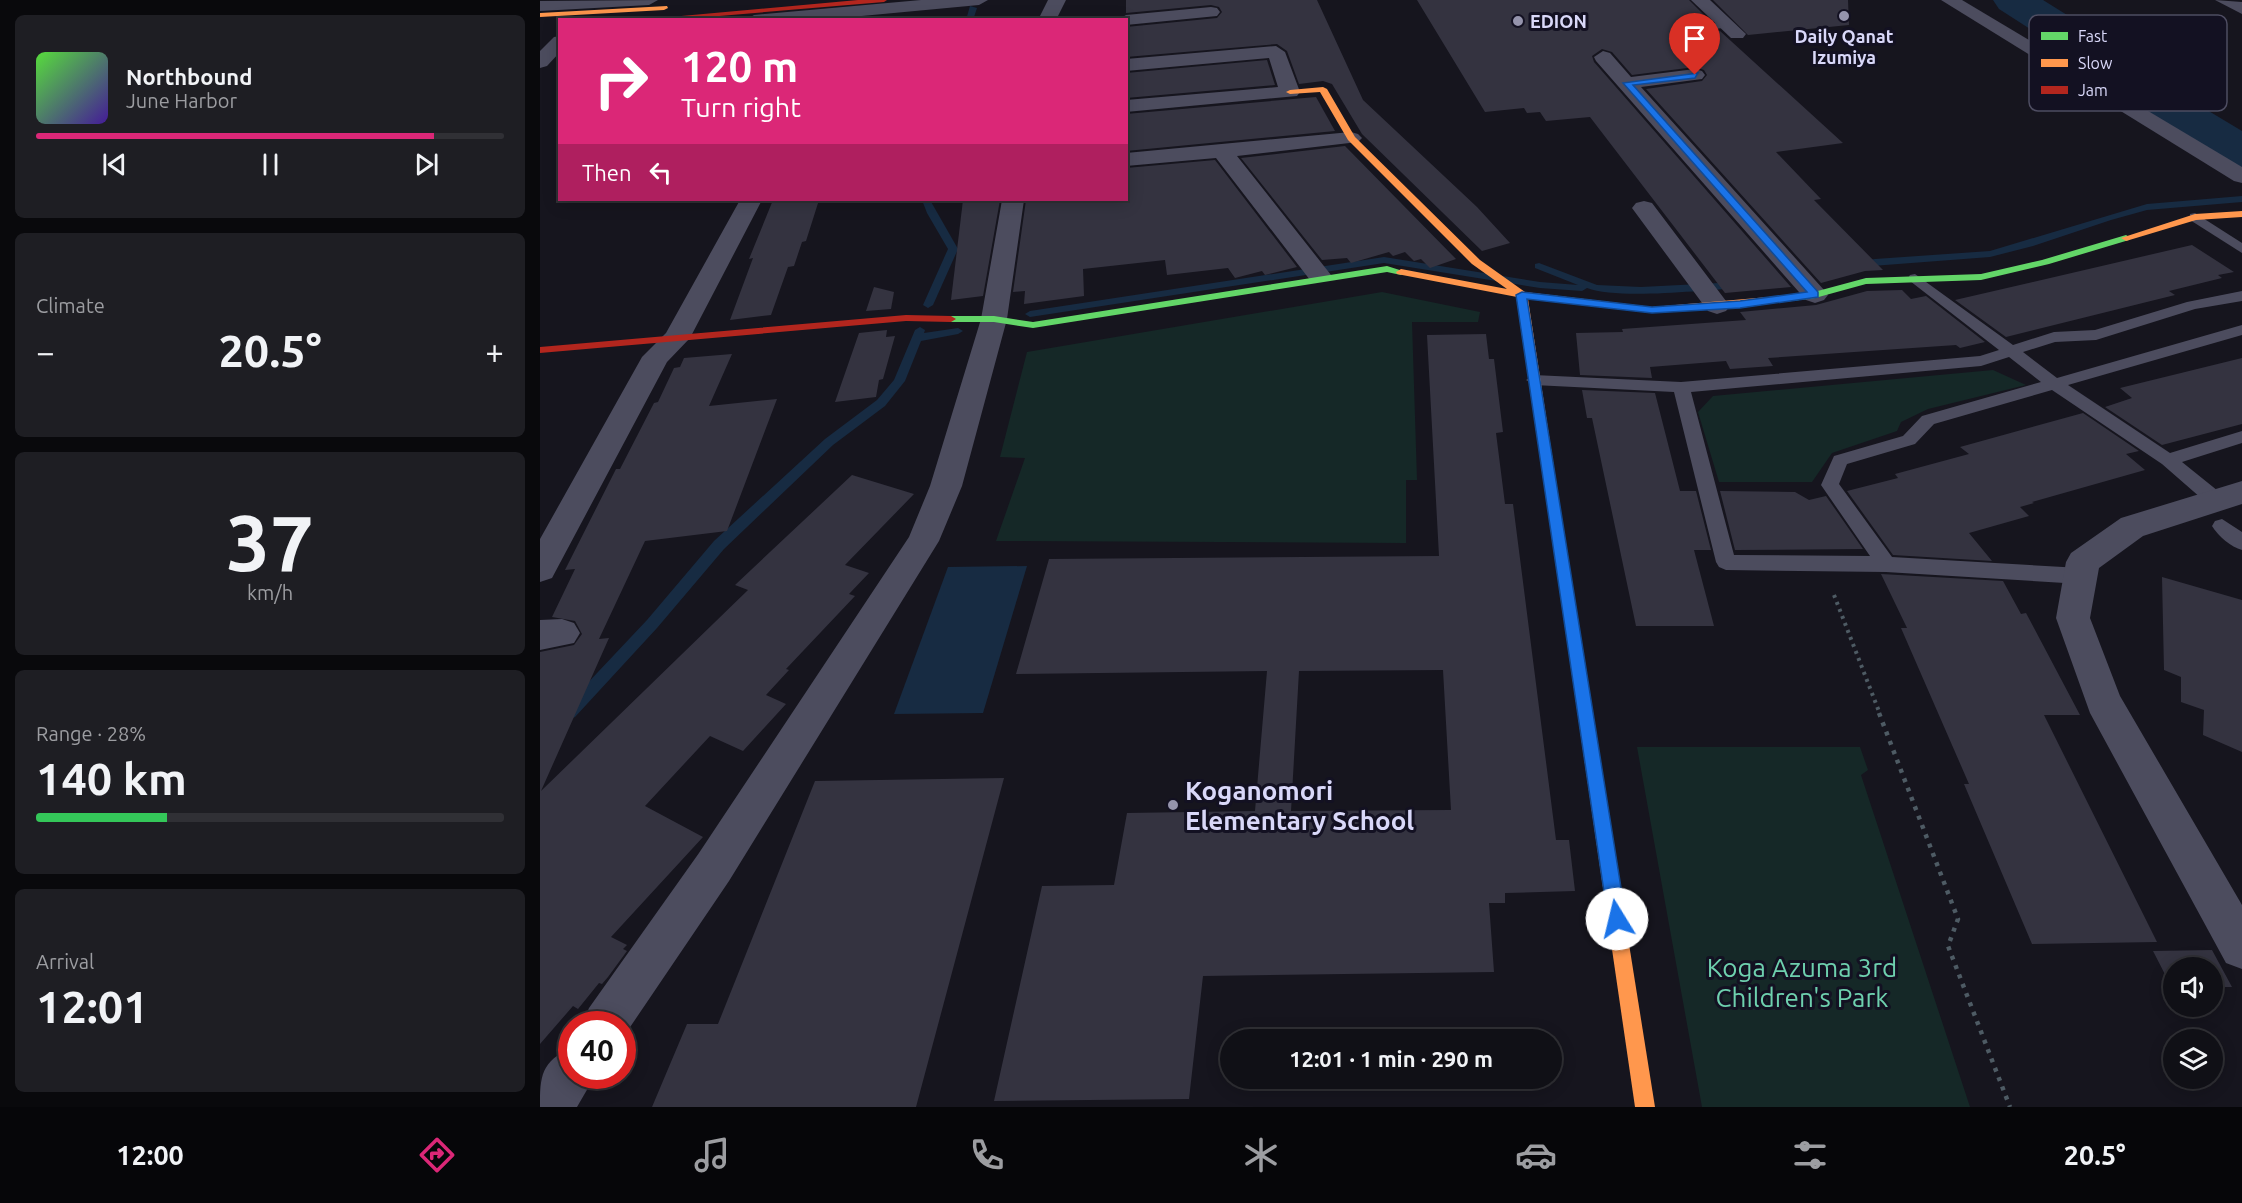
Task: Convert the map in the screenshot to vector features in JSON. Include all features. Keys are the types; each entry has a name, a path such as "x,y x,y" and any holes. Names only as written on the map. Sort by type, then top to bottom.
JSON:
{"street":[{"path":"540,6 649,0"},
{"path":"540,15 776,0"},
{"path":"664,18 884,0"},
{"path":"777,18 980,0"},
{"path":"1048,18 1057,0"},
{"path":"1700,0 1732,29"},
{"path":"1950,0 2029,48"},
{"path":"2224,0 2242,9"},
{"path":"1128,20 1211,12"},
{"path":"540,26 558,25"},
{"path":"540,34 558,33"},
{"path":"540,62 558,43"},
{"path":"1128,65 1276,52 1290,92"},
{"path":"1603,57 1803,283"},
{"path":"1627,83 1695,75"},
{"path":"1128,106 1323,88 1352,138 1486,270 1522,295 1645,1107"},
{"path":"2134,111 2242,176"},
{"path":"1128,160 1352,138"},
{"path":"1223,152 1317,273"},
{"path":"540,569 656,357 677,338 750,201"},
{"path":"614,1011 714,867 923,541 946,486 994,319 1013,201"},
{"path":"1644,208 1709,294"},
{"path":"540,350 906,318 994,319 1033,325 1317,273 1387,269 1522,295 1652,310 1709,294 1803,283 1981,277 2045,262 2195,217 2242,214"},
{"path":"2226,506 2132,527 2083,562 2073,618 2103,702 2242,947"}],"lane":[{"path":"1698,28 1732,29"},
{"path":"2195,217 2242,249"},
{"path":"1915,278 2012,353 2168,460 2226,506 2242,543"},
{"path":"1534,380 1681,387 1981,361 2054,338 2096,334 2192,305 2242,296"},
{"path":"1886,564 1830,485 1840,460 1909,440 1928,420 2242,330"},
{"path":"1681,387 1726,562 1886,564 2081,576"},
{"path":"2168,460 2242,437"}],"path":[{"path":"1822,563 1958,919 1948,946 2010,1107"}],"green space":[{"path":"1382,292 1480,312 1478,322 1412,322 1417,480 1406,480 1406,543 996,541 1025,458 1000,457 1027,352"},
{"path":"1993,370 2026,385 1928,409 1901,422 1897,431 1832,453 1812,482 1719,482 1698,412 1713,396"},
{"name":"Koga Azuma 3rd Children's Park","path":"1637,747 1860,747 1868,770 1861,775 1970,1107 1702,1107"}],"water":[{"path":"1027,566 983,713 894,714 948,567"}],"building":[{"path":"1126,0 1317,0 1363,100 1477,207 1510,243 1482,251 1362,134 1332,84 1323,81 1299,84 1287,51 1277,44 1128,57 1128,27 1217,18 1222,12 1219,7 1211,5 1126,13"},
{"path":"1417,0 1689,0 1710,21 1697,23 1691,27 1692,30 1698,33 1720,31 1843,143 1776,152 1821,199 1814,200 1883,270 1865,271 1821,283 1646,89 1702,81 1707,75 1704,70 1695,67 1632,75 1612,52 1602,49 1592,56 1594,62 1791,287 1725,293 1590,117 1546,121 1540,112 1527,113 1524,108 1485,112"},
{"path":"1713,0 1848,0 1849,25 1748,35"},
{"path":"1267,60 1275,85 1128,98 1128,73"},
{"path":"1316,97 1335,131 1128,151 1128,114"},
{"path":"1345,146 1456,259 1430,268 1421,259 1414,261 1405,252 1393,256 1389,252 1351,263 1347,258 1322,260 1241,158"},
{"path":"1215,160 1297,267 1265,275 1262,271 1235,278 1228,268 1167,275 1165,260 1083,269 1084,296 1024,304 1025,291 1013,292 1026,201 1128,201 1128,168"},
{"path":"773,201 819,201 806,241 802,242 794,266 788,267 771,315 730,320 753,258 749,259"},
{"path":"963,201 1000,201 983,296 951,300"},
{"path":"2192,245 2234,272 2218,275 2222,278 2169,291 2175,295 2006,337 1955,300"},
{"path":"874,287 894,292 891,309 866,311"},
{"path":"1902,290 1911,299 1926,296 1985,342 1960,348 1956,345 1768,358 1773,366 1730,369 1726,361 1650,367 1652,378 1580,375 1576,333 1623,332 1622,329 1746,320 1740,312 1816,305 1867,291"},
{"path":"887,330 886,337 895,336 883,379 879,380 876,397 835,402 859,333"},
{"path":"1486,334 1489,359 1494,359 1503,432 1496,433 1505,504 1513,504 1556,840 1569,840 1575,891 1505,893 1505,903 1489,903 1494,972 1203,976 1189,1099 994,1101 1042,886 1114,885 1127,813 1255,811 1267,671 1016,674 1049,559 1439,556 1427,335","holes":["1443,670 1451,810 1291,811 1299,671"]},
{"path":"732,354 709,406 777,399 727,531 645,541 599,639 609,638 541,791 748,590 735,585 852,475 914,494 845,565 869,573 849,594 855,596 786,669 789,670 766,695 786,704 743,751 710,736 645,806 703,837 611,937 627,945 623,949 627,951 608,977 602,984 599,983 578,1009 573,1006 569,1011 558,1011 558,1023 540,1044 540,652 574,645 582,634 575,621 552,617 575,569 565,570 616,469 620,469 654,403 658,402 674,368 680,367 684,358"},
{"path":"2242,358 2242,424 2162,445 2105,407 2132,398 2120,388"},
{"path":"1582,390 1655,393 1680,491 1696,491 1711,550 1694,550 1714,626 1636,626 1592,418 1587,418"},
{"path":"2083,413 2139,451 2126,454 2145,470 2032,502 2034,503 2020,507 2029,516 1969,533 1992,561 1893,555 1847,491 1898,478 1895,474 1969,454 1960,447"},
{"path":"1720,491 1795,492 1809,500 1826,496 1863,549 1735,550"},
{"path":"1881,574 2003,581 2021,614 2026,613 2080,715 2044,715 2157,942 2032,944 1964,784 1969,784 1901,628 1907,628"},
{"path":"2162,577 2242,600 2242,752 2203,735 2204,710 2181,702 2181,677 2164,670"},
{"path":"1004,778 916,1107 652,1107 687,1024 718,1024 815,781"},
{"path":"2212,950 2216,957 2163,957 2163,970 2153,951"},
{"path":"2223,970 2232,987 2223,987"}],"waterway":[{"path":"2014,0 2038,15"},
{"path":"970,18 973,8"},
{"path":"2174,111 2242,153"},
{"path":"1859,264 1990,254 2010,250 2147,207 2182,202 2242,199"},
{"path":"926,201 953,249 928,305"},
{"path":"1030,314 1384,260 1540,285 1582,288"},
{"path":"1539,266 1596,288 1641,290 1739,285"},
{"path":"570,712 652,624 719,545 829,442 881,403 899,381 920,330"},
{"path":"917,338 958,331"}],"traffic: fast":[{"path":"1792,298 1815,295 1866,281 1981,277 2045,262 2126,238"},
{"path":"951,319 994,319 1033,325 1387,269 1401,272"},
{"path":"1544,442 1578,668"}],"traffic: slow":[{"path":"540,15 664,8"},
{"path":"1290,92 1323,89 1351,138 1476,262 1522,295 1544,442"},
{"path":"2126,238 2195,217 2242,214"},
{"path":"1401,272 1522,295 1652,310 1792,298"},
{"path":"1578,668 1645,1107"}],"traffic: jam":[{"path":"664,18 884,0"},
{"path":"540,350 906,318 951,319"}],"place":[{"name":"Daily Qanat Izumiya","path":"1844,16"},
{"name":"EDION","path":"1518,21"},
{"name":"Koganomori Elementary School","path":"1173,805"}],"route":[{"path":"1617,919 1522,295 1652,310 1740,304 1815,295 1792,272 1627,83 1695,75"}]}
